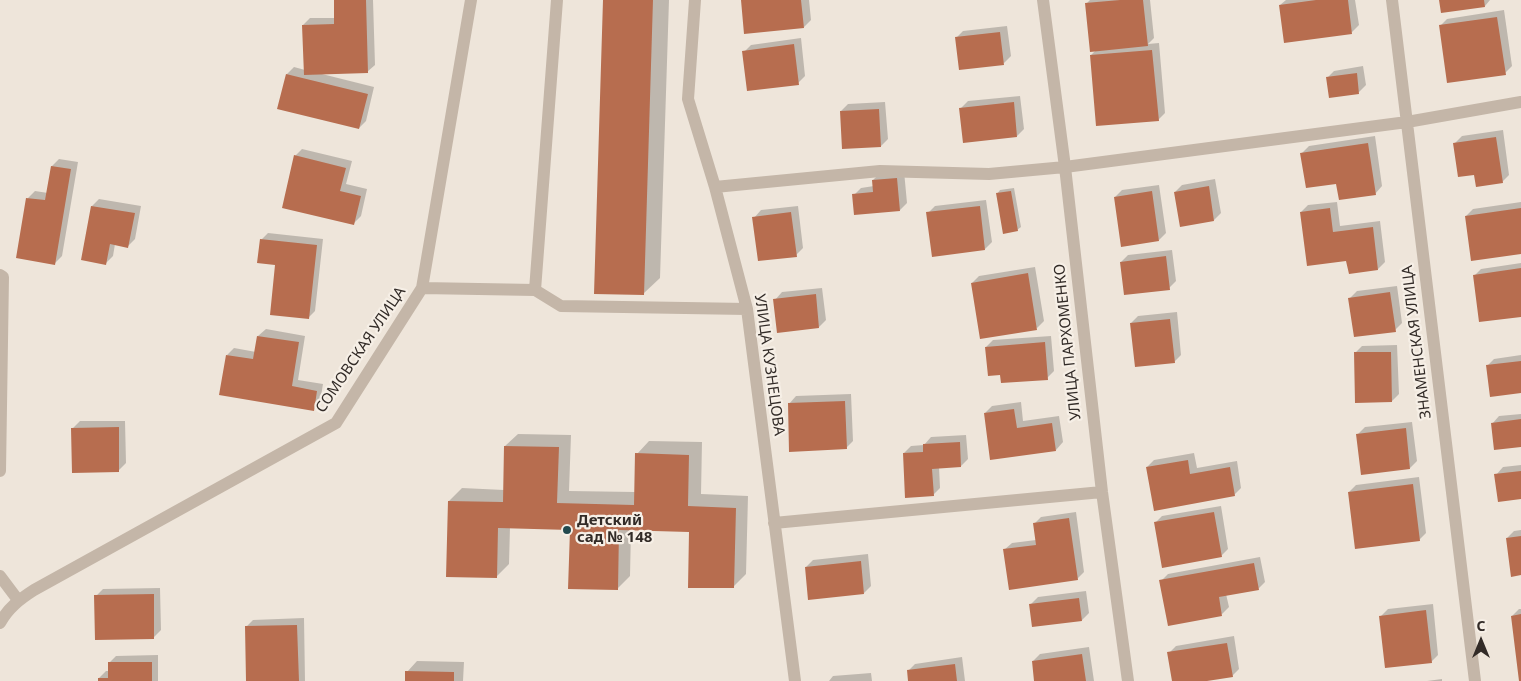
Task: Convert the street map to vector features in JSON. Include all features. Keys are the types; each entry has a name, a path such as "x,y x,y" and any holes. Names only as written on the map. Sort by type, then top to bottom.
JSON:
{"street":[{"name":"СОМОВСКАЯ УЛИЦА","path":"0,623 5,614 18,600 336,423 422,288 471,0"},
{"path":"535,290 557,0"},
{"name":"УЛИЦА КУЗНЕЦОВА","path":"695,0 688,99 716,187 747,309 794,681"},
{"name":"УЛИЦА ПАРХОМЕНКО","path":"1043,0 1065,166 1102,492 1128,681"},
{"name":"ЗНАМЕНСКАЯ УЛИЦА","path":"1392,0 1475,681"},
{"path":"716,187 880,171 989,174 1065,166 1406,122 1521,102"},
{"path":"0,275 2,277 0,471"},
{"path":"422,288 535,290 561,306 747,309"},
{"path":"774,523 1102,492"},
{"path":"0,576 18,600"}],"building":[{"path":"334,0 366,0 368,73 304,75 302,25 334,24"},
{"path":"603,0 653,0 644,295 594,294"},
{"path":"741,0 801,0 804,28 744,34"},
{"path":"1143,0 1148,46 1090,52 1085,3"},
{"path":"1316,0 1348,0 1352,34 1284,43 1279,5"},
{"path":"1439,0 1484,0 1485,7 1441,13"},
{"path":"1497,17 1506,75 1447,83 1439,25"},
{"path":"1000,32 1004,65 959,70 955,37"},
{"path":"794,44 799,85 747,91 742,51"},
{"path":"1152,50 1159,121 1096,126 1090,55"},
{"path":"1357,73 1359,94 1329,98 1326,77"},
{"path":"286,74 368,94 359,129 277,109"},
{"path":"1014,102 1017,137 963,143 959,108"},
{"path":"879,109 881,147 842,149 840,111"},
{"path":"1496,137 1503,183 1476,187 1474,175 1458,177 1453,143"},
{"path":"1368,143 1376,195 1339,200 1336,184 1306,188 1300,153"},
{"path":"294,155 346,168 340,191 361,196 354,225 282,208"},
{"path":"51,166 71,169 55,265 16,258 26,198 45,200"},
{"path":"897,178 900,211 854,215 852,194 873,192 872,180"},
{"path":"1209,186 1214,221 1180,227 1174,192"},
{"path":"1011,191 1018,231 1003,234 996,193"},
{"path":"1152,191 1159,241 1121,247 1114,197"},
{"path":"91,206 135,213 128,248 110,244 106,265 81,260"},
{"path":"980,206 985,250 932,257 926,212"},
{"path":"1330,208 1333,232 1373,227 1378,270 1349,274 1346,261 1307,266 1300,212"},
{"path":"1521,208 1521,254 1471,261 1465,216"},
{"path":"791,212 797,257 758,261 752,217"},
{"path":"260,239 317,245 309,319 270,315 275,265 257,263"},
{"path":"1166,256 1170,290 1124,295 1120,262"},
{"path":"1521,268 1521,317 1479,322 1473,275"},
{"path":"1028,273 1037,330 980,339 971,283"},
{"path":"1390,292 1396,332 1354,337 1348,298"},
{"path":"816,294 819,328 777,333 773,299"},
{"path":"1170,319 1175,363 1135,367 1130,323"},
{"path":"257,336 299,342 292,386 317,391 314,411 219,395 226,355 253,359"},
{"path":"1045,342 1048,380 1001,383 1000,375 988,376 985,347"},
{"path":"1354,352 1391,352 1392,402 1355,403"},
{"path":"1521,361 1521,393 1490,397 1486,365"},
{"path":"845,401 847,449 789,452 788,403"},
{"path":"1014,409 1017,428 1052,423 1056,451 990,460 984,413"},
{"path":"1521,419 1521,447 1494,450 1491,423"},
{"path":"119,427 119,472 72,473 71,428"},
{"path":"1406,428 1410,469 1361,475 1356,434"},
{"path":"960,442 961,467 932,469 934,496 905,498 903,453 923,452 923,444"},
{"path":"504,446 559,447 557,503 634,505 635,453 689,455 688,506 736,508 734,588 688,588 689,532 619,530 618,590 568,589 570,530 498,528 497,578 446,577 448,501 503,502"},
{"path":"1188,460 1190,474 1230,467 1235,496 1154,511 1146,467"},
{"path":"1521,471 1521,499 1498,502 1494,474"},
{"path":"1413,484 1420,541 1355,549 1348,492"},
{"path":"1214,512 1222,557 1162,568 1154,522"},
{"path":"1069,518 1078,580 1009,590 1003,549 1036,545 1033,523"},
{"path":"1521,536 1521,575 1511,577 1506,538"},
{"path":"861,561 864,594 808,600 805,567"},
{"path":"1254,563 1259,590 1219,597 1222,616 1168,626 1159,580"},
{"path":"154,594 154,639 95,640 94,595"},
{"path":"1079,598 1082,621 1032,627 1029,604"},
{"path":"1426,610 1432,663 1385,668 1379,616"},
{"path":"1521,614 1521,681 1519,681 1511,616"},
{"path":"297,625 299,681 246,681 245,626"},
{"path":"1227,643 1233,677 1207,681 1172,681 1167,652"},
{"path":"1082,654 1086,681 1034,681 1032,661"},
{"path":"108,662 152,662 152,681 98,681 98,678 108,678"},
{"path":"955,664 957,681 908,681 907,670"},
{"path":"405,671 454,672 454,681 405,681"}],"place":[{"name":"Детский сад № 148","path":"567,530"}]}
